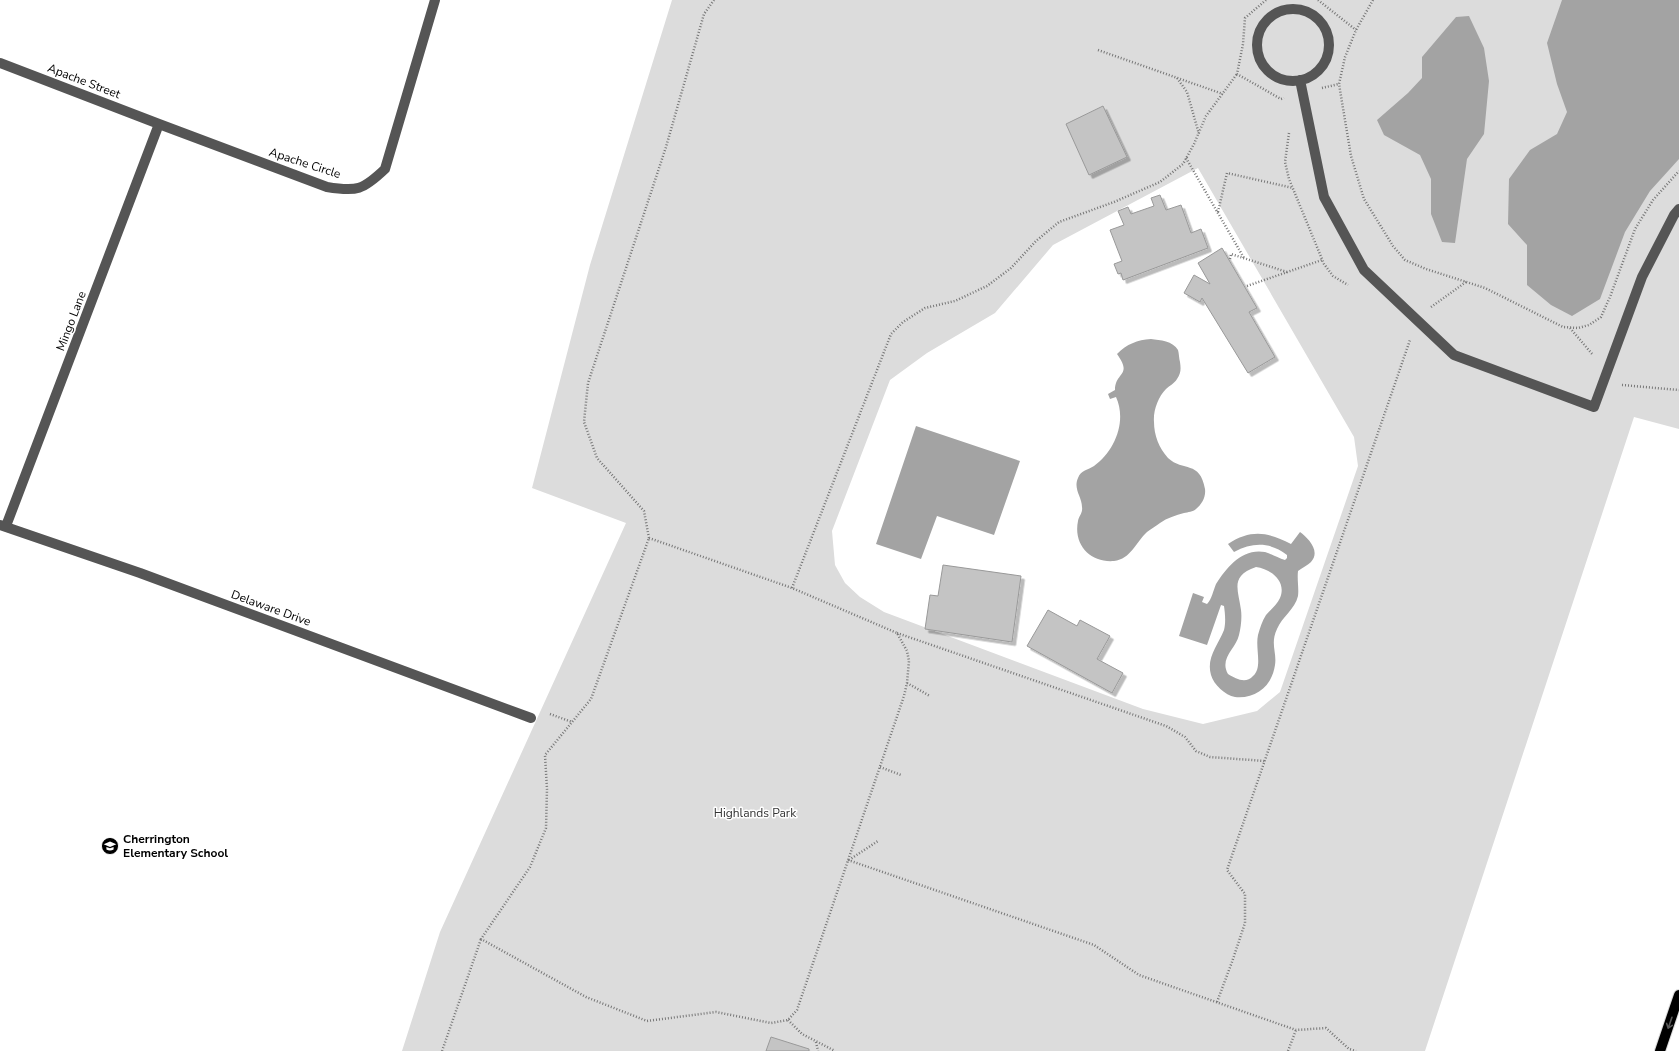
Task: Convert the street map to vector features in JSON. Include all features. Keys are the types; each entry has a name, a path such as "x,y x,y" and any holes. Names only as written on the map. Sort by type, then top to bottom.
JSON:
{"main road":[{"path":"1660,1051 1679,995"}],"street":[{"name":"Apache Circle","path":"160,124 327,187 349,190 369,184 385,169 435,0"},
{"path":"1287,9 1299,9 1313,14 1321,21 1327,32 1329,44 1327,56 1321,67 1312,76 1300,80 1289,80 1278,77 1268,71 1261,62 1258,51 1257,40 1260,29 1267,19 1276,12 1287,9"},
{"name":"Apache Street","path":"0,62 160,124"},
{"path":"1300,80 1324,197 1364,270 1454,355 1594,407 1642,277 1674,215 1679,209"},
{"name":"Mingo Lane","path":"3,525 160,124"},
{"name":"Delaware Drive","path":"3,525 147,576 531,718"}],"path":[{"path":"442,1051 481,938 530,867 546,828 547,789 545,755 590,699 649,538 644,511 597,458 584,422 588,383 666,147 704,14 714,0"},
{"path":"792,588 891,334 903,322 926,308 955,301 987,286 1011,268 1036,241 1059,222 1114,202 1160,182 1183,164 1199,134 1206,116 1237,74 1243,44 1244,18 1266,0"},
{"path":"1318,0 1356,30"},
{"path":"1373,0 1356,30 1345,57 1339,84 1351,156 1364,199 1393,246 1405,260 1426,269 1485,288 1563,327 1578,328 1588,325 1600,317 1610,297 1635,229 1653,200 1679,171"},
{"path":"1098,50 1223,94"},
{"path":"1237,74 1281,99 1303,92 1339,84"},
{"path":"1177,77 1187,92 1199,134"},
{"path":"1186,158 1244,258"},
{"path":"1218,212 1227,173 1293,188"},
{"path":"1230,259 1231,254 1287,272"},
{"path":"1246,286 1322,260"},
{"path":"1217,1002 1245,923 1245,894 1227,870 1407,350 1416,320 1437,302 1466,282"},
{"path":"649,538 792,588 897,633 1166,726 1185,737 1196,751 1210,757 1265,762"},
{"path":"481,938 586,996 647,1021 716,1012 771,1023 788,1020 797,1010 907,683 908,656 907,651 897,633"},
{"path":"907,683 930,696"},
{"path":"880,767 901,775"},
{"path":"848,860 878,841"},
{"path":"848,860 1094,945 1139,975 1296,1030 1326,1028 1349,1049 1356,1051"},
{"path":"788,1020 802,1034 835,1051"},
{"path":"1288,1051 1296,1030"},
{"path":"816,1041 818,1051"}],"green space":[{"name":"Highlands Park","path":"672,0 1679,0 1679,429 1634,417 1425,1051 402,1051 440,932 626,523 532,488 590,265","holes":["1198,168 1354,437 1358,466 1280,692 1257,711 1203,724 1143,709 884,612 860,597 845,583 835,565 832,531 890,380 927,353 995,313 1053,245"]}],"shaded area":[{"path":"1562,0 1679,0 1679,159 1650,191 1625,232 1600,299 1572,316 1551,305 1527,285 1527,245 1508,224 1509,179 1530,150 1557,134 1567,112 1557,84 1547,43"},
{"path":"1469,16 1484,48 1489,81 1484,134 1467,159 1455,243 1442,242 1431,214 1431,179 1420,155 1384,135 1377,120 1408,93 1422,78 1422,57 1456,17"},
{"path":"1151,339 1166,342 1176,347 1178,350 1181,367 1180,373 1175,382 1163,392 1155,409 1154,427 1158,441 1168,458 1179,465 1195,470 1199,474 1203,480 1205,495 1202,503 1195,510 1169,518 1147,532 1133,550 1125,557 1120,560 1106,561 1091,556 1081,545 1078,538 1078,521 1082,509 1082,503 1077,489 1077,482 1081,473 1094,466 1108,452 1117,435 1120,416 1119,406 1116,397 1110,399 1108,394 1115,390 1116,384 1123,370 1122,361 1117,354 1132,343"},
{"path":"916,426 1020,461 994,535 937,516 921,559 876,544"},
{"path":"1300,532 1310,541 1315,554 1311,562 1298,571 1298,596 1291,609 1279,625 1275,634 1275,665 1273,672 1267,685 1262,690 1250,696 1231,696 1217,686 1212,679 1210,669 1211,657 1224,630 1224,606 1221,605 1207,645 1179,636 1193,593 1204,597 1202,602 1207,604 1216,584 1225,571 1236,560 1249,553 1265,552 1285,560 1287,558 1287,555 1281,551 1261,545 1248,546 1234,552 1228,544 1236,539 1252,534 1260,534 1275,537 1291,544","holes":["1256,567 1272,573 1276,577 1279,581 1282,592 1276,605 1266,615 1260,627 1257,640 1258,668 1253,676 1247,680 1241,680 1228,674 1226,668 1227,658 1237,640 1240,629 1241,613 1238,584 1242,575"]}],"building":[{"path":"1103,106 1127,157 1089,175 1066,124"},
{"path":"1160,195 1166,210 1181,205 1191,233 1201,229 1208,248 1123,280 1121,273 1118,274 1114,264 1122,261 1110,230 1124,225 1118,211 1128,207 1131,214 1154,206 1151,198"},
{"path":"1222,248 1257,308 1249,312 1275,357 1248,373 1202,298 1200,302 1184,293 1194,275 1210,284 1198,263"},
{"path":"943,565 1021,576 1012,642 925,629 930,595 938,596"},
{"path":"1048,610 1077,626 1080,620 1110,636 1097,659 1123,673 1112,693 1027,646"},
{"path":"771,1037 809,1049 809,1051 766,1051"}],"place":[{"name":"Cherrington Elementary School","path":"110,846"}]}
